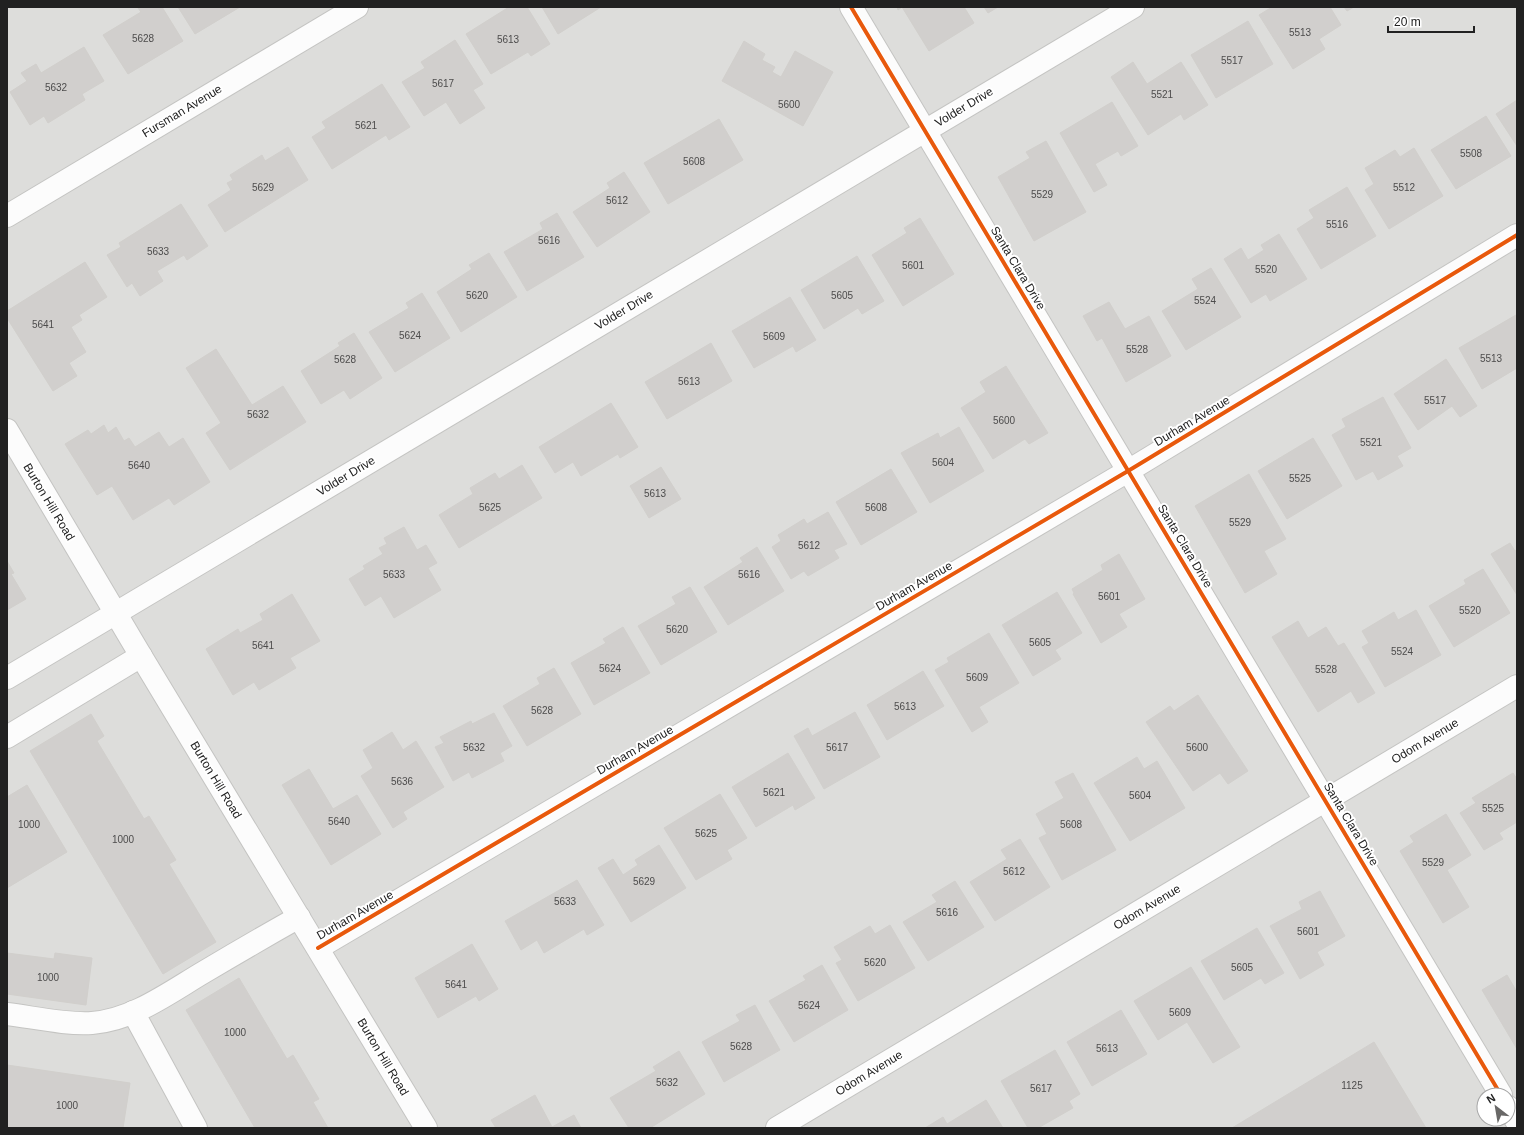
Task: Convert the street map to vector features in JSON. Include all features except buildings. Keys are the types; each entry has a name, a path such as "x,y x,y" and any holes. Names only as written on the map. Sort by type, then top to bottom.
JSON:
{"street":[{"name":"Fursman Avenue","path":"7,216 357,7"},
{"name":"Santa Clara Drive","path":"851,7 1496,1087"},
{"name":"Volder Drive","path":"7,678 1133,7"},
{"name":"Durham Avenue","path":"318,948 1128,471 1517,235"},
{"name":"Burton Hill Road","path":"7,430 141,656 426,1128"},
{"path":"7,737 141,656"},
{"name":"Odom Avenue","path":"777,1128 1517,686"},
{"path":"7,1014 74,1023 90,1024 110,1021 133,1012 299,917"},
{"path":"133,1012 196,1128"}],"shaded area":[{"path":"7,7 1517,7 1517,1128 7,1128"}],"cycle path":[{"path":"851,7 1496,1087"},
{"path":"318,948 1128,471 1517,235"}]}
